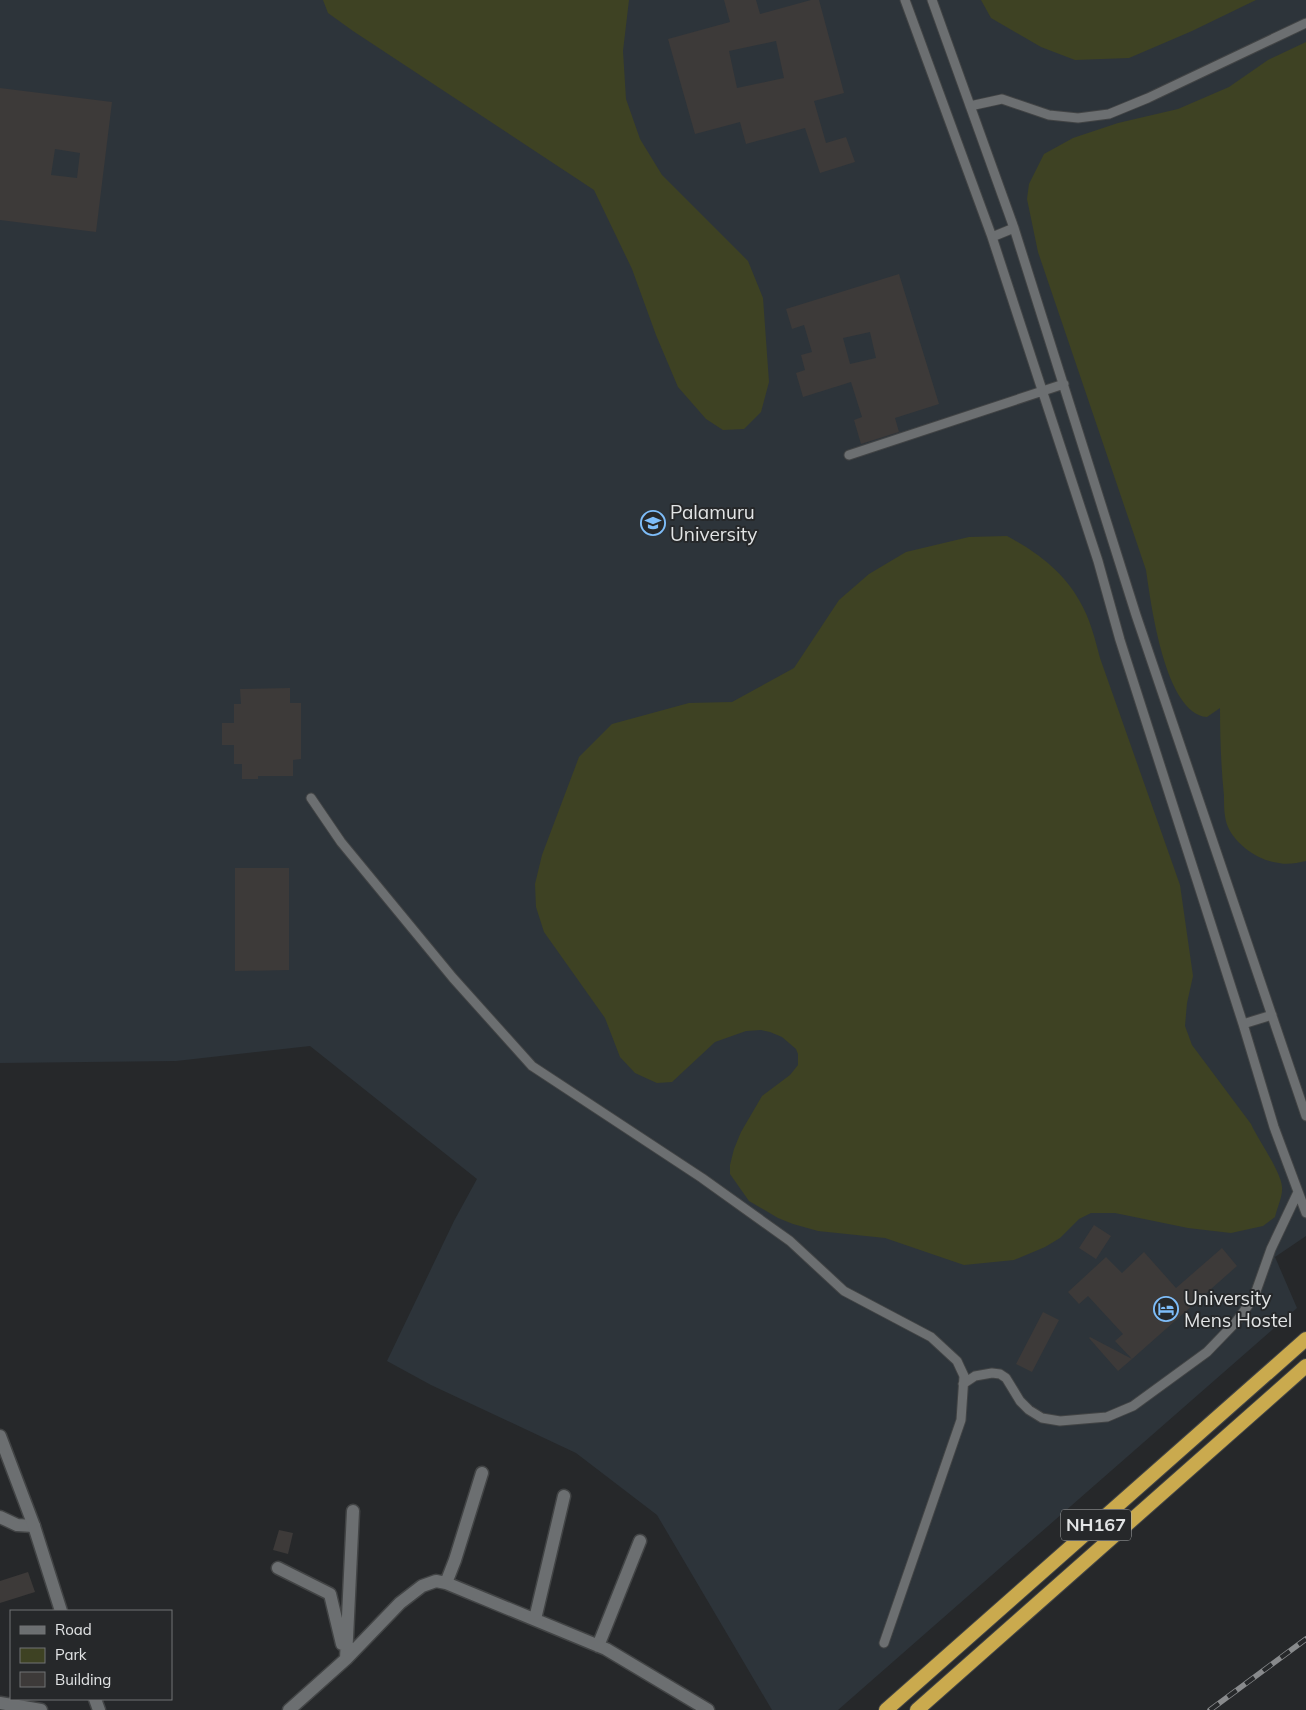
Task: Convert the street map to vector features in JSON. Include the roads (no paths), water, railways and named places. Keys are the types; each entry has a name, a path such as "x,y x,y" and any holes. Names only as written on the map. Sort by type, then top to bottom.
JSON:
{"highway":[{"name":"NH167","path":"886,1710 1306,1339"},
{"name":"NH167","path":"918,1710 1306,1366"}],"street":[{"path":"0,1436 34,1526 61,1610"},
{"path":"446,1583 482,1473"},
{"path":"535,1619 564,1496"},
{"path":"346,1659 353,1511"},
{"path":"0,1517 17,1525 34,1526"},
{"path":"598,1646 640,1541"},
{"path":"278,1568 330,1594 346,1659"},
{"path":"289,1710 346,1659 400,1603 422,1586 436,1582 446,1583 598,1646 708,1710"},
{"path":"0,1703 41,1710"}],"lane":[{"path":"905,0 992,237 1098,561 1120,640 1274,1126 1306,1213"},
{"path":"932,0 1014,228 1136,615 1306,1116"},
{"path":"970,106 1002,99 1049,115 1078,118 1109,114 1148,98 1306,23"},
{"path":"992,237 1014,228"},
{"path":"849,455 1064,384"},
{"path":"311,798 353,857 454,978 532,1066 702,1178 790,1241 844,1292 932,1337 957,1361 964,1376 961,1420 884,1643"},
{"path":"1243,1024 1272,1015"},
{"path":"963,1384 975,1376 992,1373 1000,1374 1006,1378 1020,1401 1029,1410 1042,1418 1060,1421 1107,1417 1133,1406 1207,1352 1236,1322 1256,1291 1271,1249 1298,1192"}],"railway":[{"path":"1210,1710 1306,1639"}],"place":[{"name":"Palamuru University","path":"653,523"},
{"name":"University Mens Hostel","path":"1166,1309"}]}
